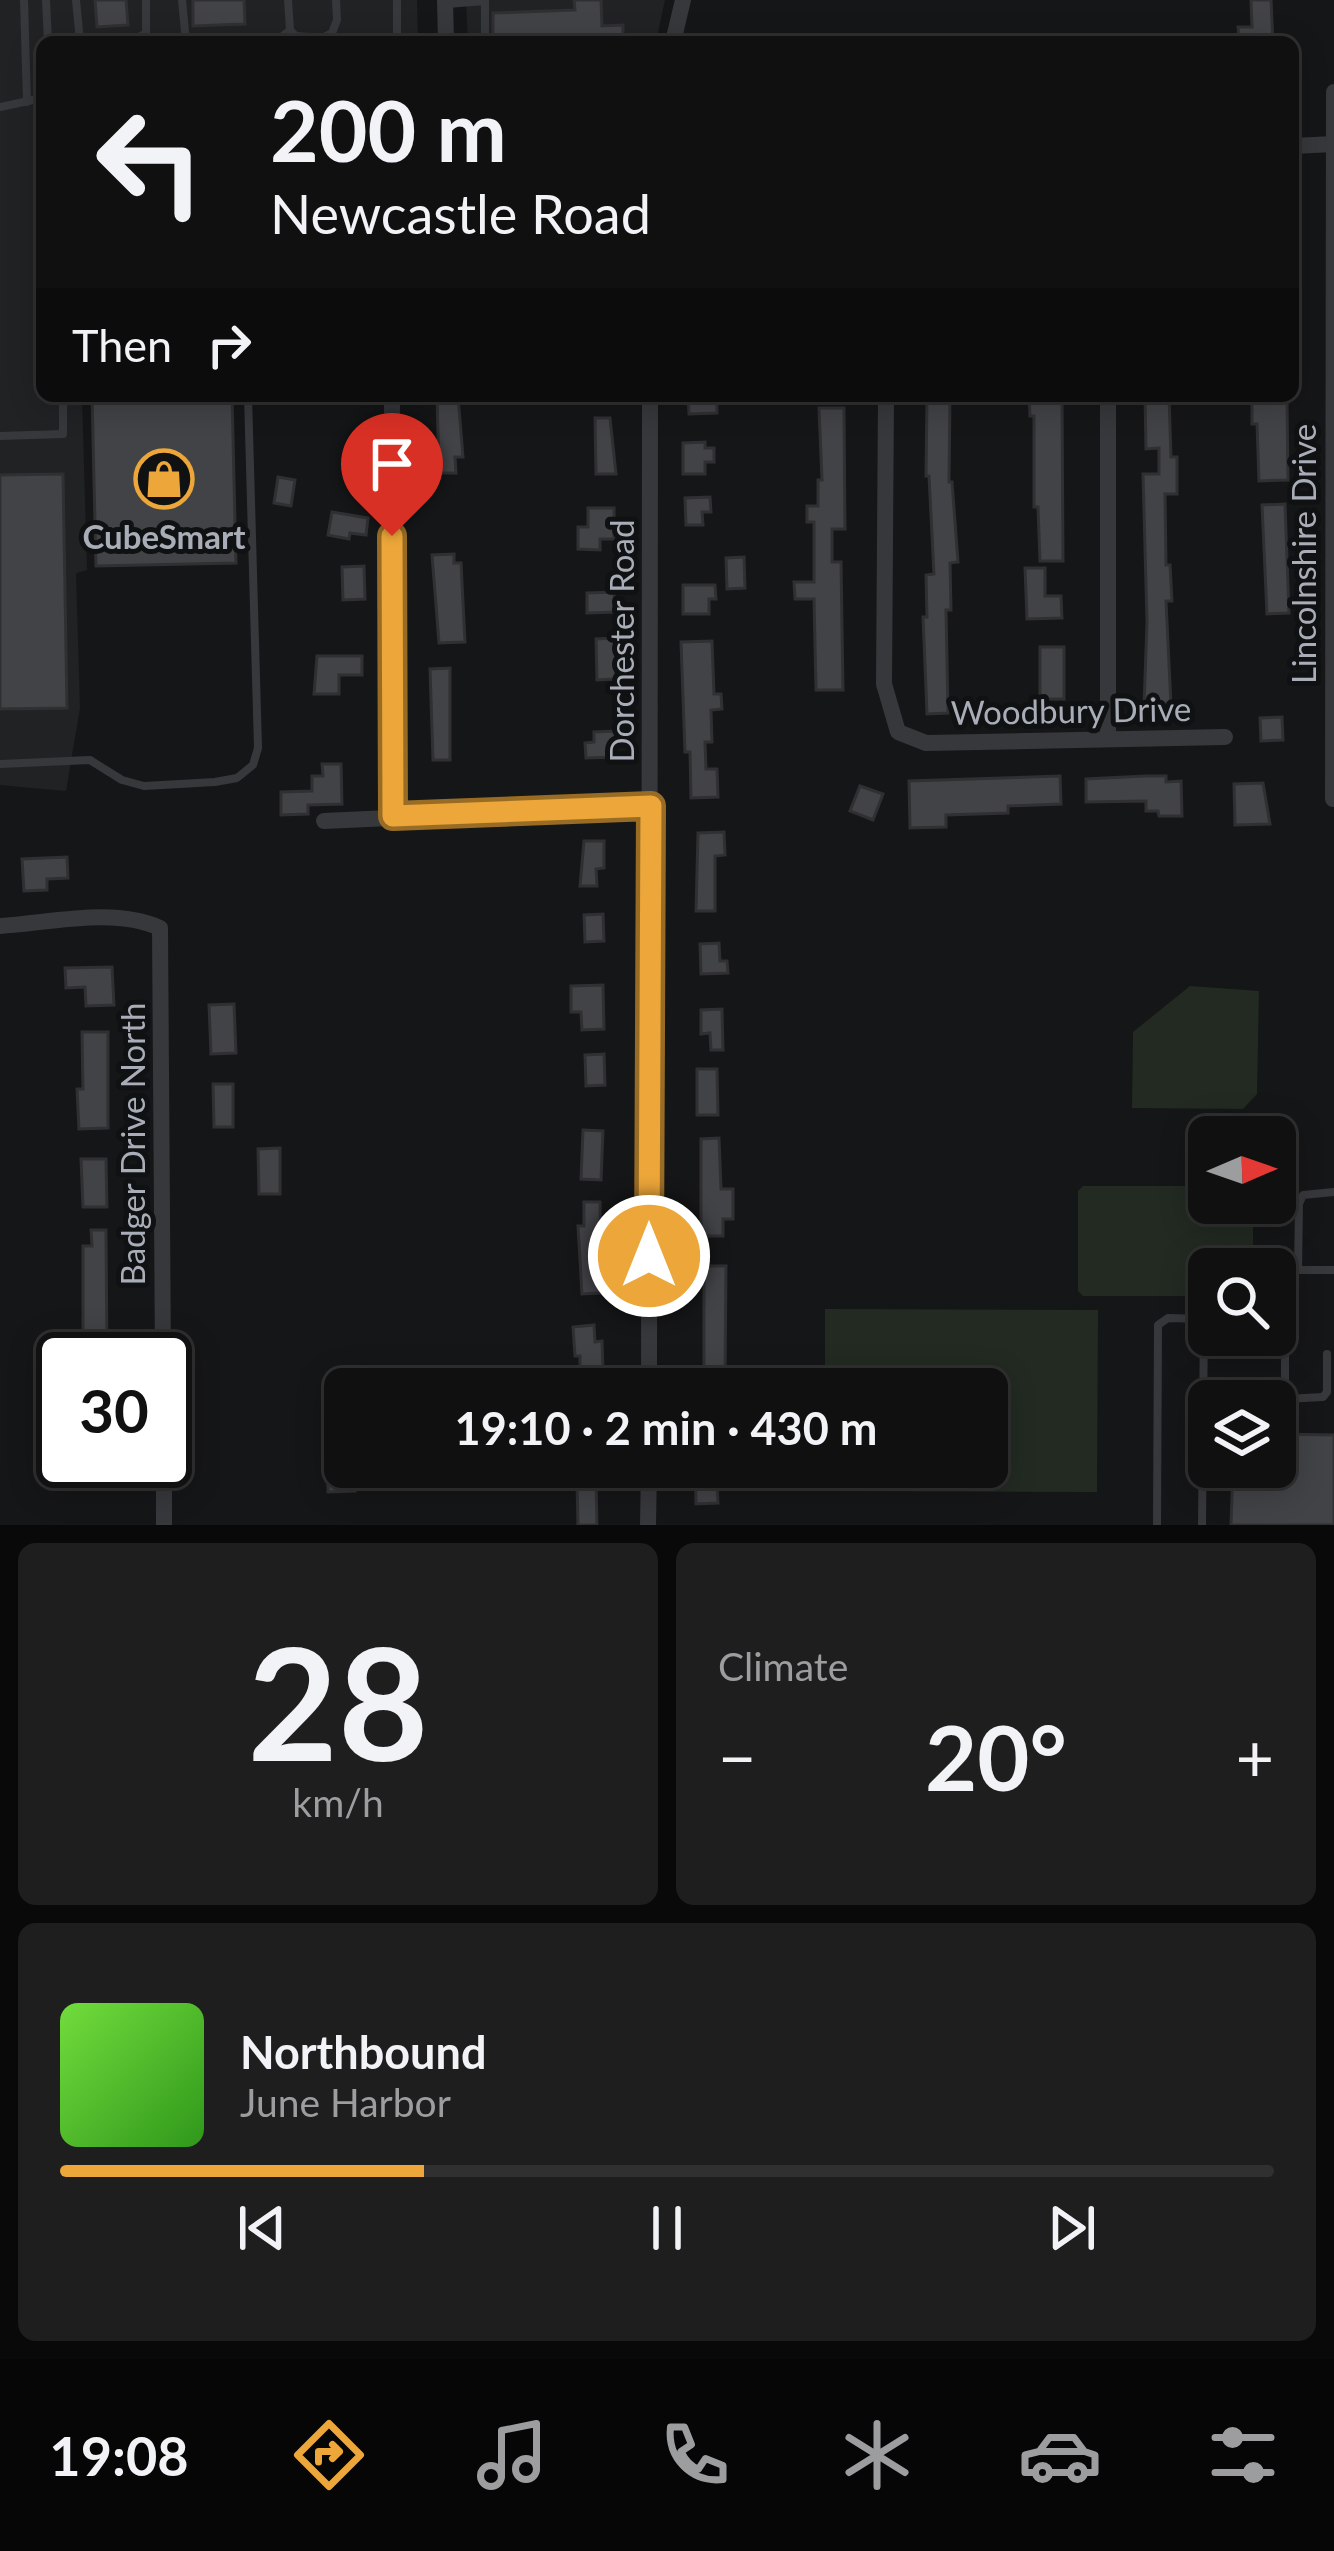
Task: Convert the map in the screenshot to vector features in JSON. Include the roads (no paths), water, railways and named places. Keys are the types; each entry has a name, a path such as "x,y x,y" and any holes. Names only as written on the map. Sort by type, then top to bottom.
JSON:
{"street":[{"path":"675,36 683,0"},
{"path":"445,2 446,36"},
{"name":"Lincolnshire Drive","path":"1333,799 1334,92"},
{"path":"1299,146 1334,144"},
{"path":"392,402 393,816"},
{"name":"Dorchester Road","path":"649,1368 650,402"},
{"name":"Woodbury Drive","path":"886,402 884,684 898,732 926,743 1225,736"},
{"path":"1108,402 1108,737"},
{"path":"325,821 651,806"},
{"name":"Badger Drive North","path":"0,926 123,918 160,928 163,1332"},
{"path":"164,1488 164,1525"},
{"path":"648,1525 649,1488"}],"lane":[{"path":"24,0 27,102"},
{"path":"46,0 48,36"},
{"path":"76,0 80,36"},
{"path":"141,36 146,33 146,0"},
{"path":"182,0 185,36"},
{"path":"289,0 290,30 296,36"},
{"path":"326,36 337,20 336,0"},
{"path":"398,0 398,36"},
{"path":"445,2 485,1 485,36"},
{"path":"282,36 290,30"},
{"path":"0,106 36,100"},
{"path":"0,436 63,434 63,402"},
{"path":"0,764 90,760 122,780 144,786 237,778 253,765 258,726 248,402"},
{"path":"1334,1192 1312,1192 1298,1204 1298,1270 1334,1270"},
{"path":"1157,1525 1158,1325 1168,1318 1188,1319"},
{"path":"1296,1398 1327,1392 1328,1354"},
{"path":"1202,1525 1204,1488"}],"place":[{"name":"CubeSmart","path":"164,479"}]}
